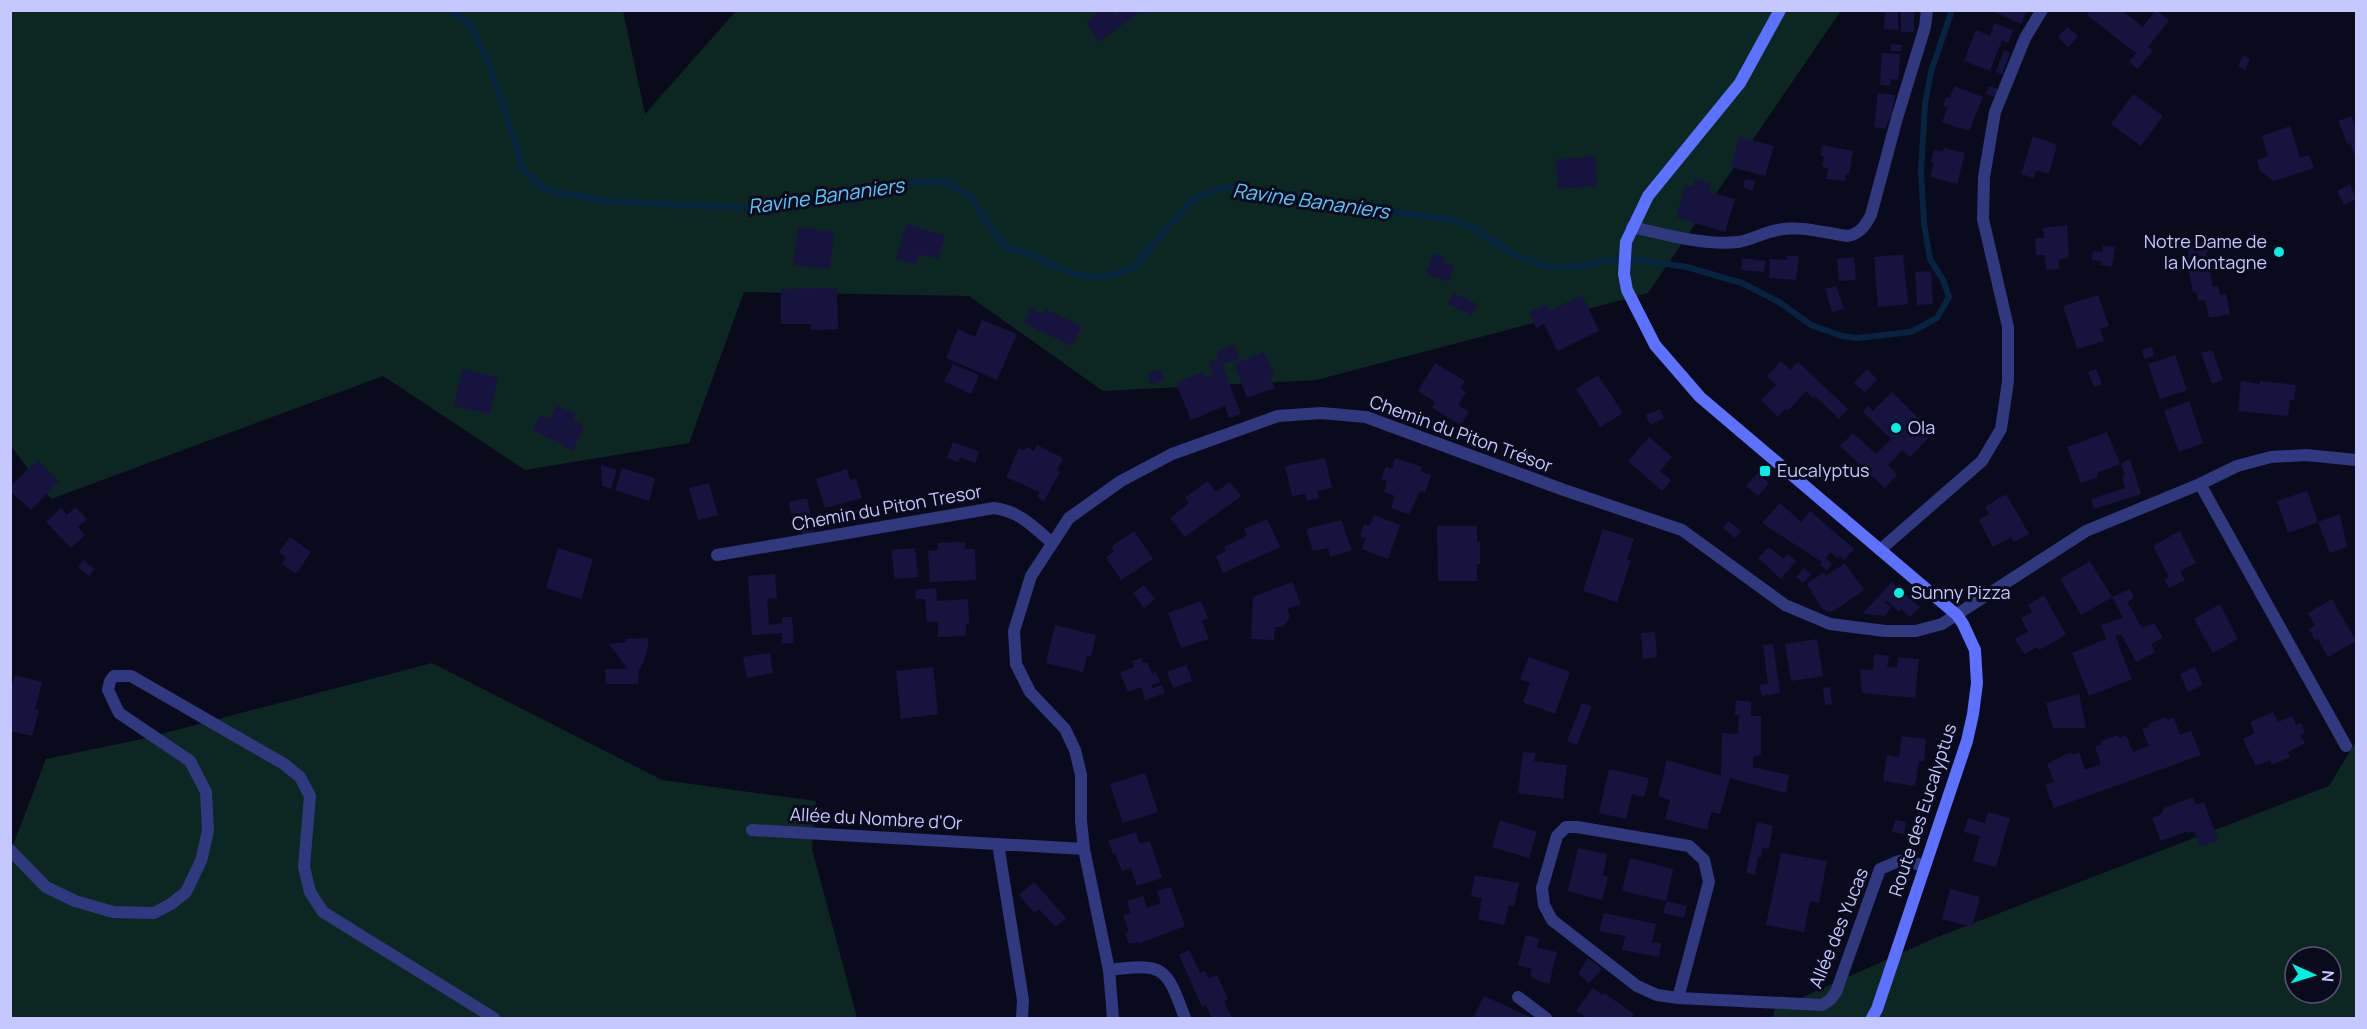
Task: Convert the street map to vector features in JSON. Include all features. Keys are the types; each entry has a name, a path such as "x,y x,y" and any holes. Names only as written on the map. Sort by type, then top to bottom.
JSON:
{"main road":[{"name":"Route des Eucalyptus","path":"1780,10 1740,82 1648,196 1626,242 1624,274 1627,290 1655,345 1700,397 1957,615 1964,624 1975,650 1977,682 1968,741 1872,1018"}],"street":[{"path":"1632,227 1675,237 1719,242 1737,242 1775,230 1792,228 1847,236 1855,235 1871,216 1897,117 1922,36 1927,10"},
{"path":"1880,550 1982,461 2001,429 2008,381 2008,327 1983,219 1984,177 1995,112 2025,38 2042,10"},
{"name":"Chemin du Piton Trésor","path":"1113,1018 1109,970 1084,849 1081,821 1081,775 1075,750 1065,729 1030,692 1016,664 1014,632 1030,576 1069,518 1120,481 1172,454 1278,416 1321,413 1366,417 1564,490 1682,530 1785,605 1830,624 1885,631 1916,631 1942,624 2086,531 2200,484 2237,466 2271,457 2306,455 2356,460"},
{"path":"2200,484 2346,746"},
{"name":"Chemin du Piton Tresor","path":"717,555 994,508 1006,509 1021,517 1052,543"},
{"path":"10,850 46,887 75,901 113,912 154,913 171,904 186,891 201,861 208,831 206,792 190,761 119,713 108,690 110,681 114,676 132,676 284,764 300,777 310,796 304,867 310,892 323,912 494,1018"},
{"name":"Allée des Yucas","path":"1678,998 1709,882 1704,860 1689,846 1566,827 1557,836 1542,888 1544,906 1552,920 1637,986 1657,995 1678,998 1822,1005 1836,992 1880,869 1899,861 1924,865"},
{"name":"Allée du Nombre d'Or","path":"752,830 1084,849"},
{"path":"998,844 1023,1000 1022,1018"},
{"path":"1109,970 1144,966 1159,970 1172,982 1185,1018"},
{"path":"1518,997 1546,1018"}],"green space":[{"path":"1838,10 1840,12 1648,293 1316,380 1103,391 969,296 744,292 689,443 525,470 383,376 51,499 11,446 11,11 623,11 645,114 736,11"},
{"path":"432,663 662,780 816,801 812,849 857,1018 11,1018 10,853 46,759 142,739"},
{"path":"2356,741 2356,1018 1773,1018 1774,1010 1935,938 2329,786"}],"building":[{"path":"1094,10 1113,10 1116,15 1122,10 1140,12 1099,42 1086,22 1097,14"},
{"path":"1885,10 1898,10 1898,30 1884,29"},
{"path":"1901,10 1914,10 1914,32 1901,32"},
{"path":"1991,10 2027,10 2021,24"},
{"path":"2090,10 2121,10 2143,27 2156,10 2169,20 2148,47 2153,50 2138,69 2129,62 2136,53 2087,15"},
{"path":"1994,23 2013,30 2008,43 2002,40 1990,71 1964,61 1976,30 1990,36"},
{"path":"2067,27 2078,36 2068,47 2058,37"},
{"path":"1891,44 1902,45 1901,51 1891,51"},
{"path":"2004,50 2010,53 2002,74 1996,72"},
{"path":"1882,53 1900,54 1898,80 1891,79 1890,86 1880,85"},
{"path":"2243,55 2250,59 2245,70 2238,66"},
{"path":"1954,86 1983,97 1969,131 1942,122 1948,107 1943,106 1946,97 1950,98"},
{"path":"1989,86 1998,89 1995,97 1986,94"},
{"path":"1878,93 1895,95 1891,115 1885,129 1874,127"},
{"path":"2133,94 2163,116 2141,146 2111,124"},
{"path":"2351,116 2356,129 2356,158 2338,121"},
{"path":"2290,126 2300,158 2309,155 2314,168 2274,181 2260,171 2257,160 2268,156 2262,136"},
{"path":"2033,136 2057,145 2049,174 2036,170 2034,178 2021,174"},
{"path":"1739,137 1774,146 1765,176 1731,167"},
{"path":"1822,145 1853,151 1849,175 1846,174 1845,181 1826,179 1828,168 1822,167 1824,156 1821,156"},
{"path":"1944,148 1965,153 1957,184 1930,177 1934,163 1931,162 1934,150 1943,152"},
{"path":"1595,156 1597,186 1558,189 1556,159"},
{"path":"1695,179 1711,183 1709,192 1735,199 1725,232 1676,217 1685,185 1693,187"},
{"path":"1745,179 1755,181 1752,191 1743,187"},
{"path":"2350,184 2356,199 2344,205 2337,191"},
{"path":"907,224 945,236 938,259 919,254 916,264 896,259"},
{"path":"2067,225 2069,258 2059,259 2059,269 2046,270 2045,255 2036,255 2035,238 2044,238 2043,228"},
{"path":"798,227 834,232 830,269 793,265"},
{"path":"2207,242 2209,251 2206,252 2213,287 2218,286 2220,295 2226,294 2230,314 2209,318 2205,300 2198,301 2196,291 2193,292 2186,256 2189,256 2187,246"},
{"path":"2103,246 2115,247 2112,267 2100,265 2101,261 2092,260 2093,251 2102,252"},
{"path":"1434,253 1445,257 1443,262 1454,266 1449,282 1426,274"},
{"path":"1903,255 1908,304 1878,307 1874,257"},
{"path":"1787,256 1799,256 1796,280 1769,278 1770,259 1787,260"},
{"path":"1854,257 1856,280 1839,281 1837,259"},
{"path":"1742,258 1766,261 1764,272 1741,270"},
{"path":"1931,271 1933,304 1917,305 1915,272"},
{"path":"1836,286 1844,309 1832,312 1825,289"},
{"path":"837,288 838,329 811,330 811,324 781,324 781,289"},
{"path":"1453,293 1477,304 1472,315 1447,304"},
{"path":"1582,295 1599,331 1557,351 1544,324 1536,328 1529,312 1546,304 1549,311"},
{"path":"2098,295 2109,326 2100,329 2104,341 2077,349 2063,306"},
{"path":"1031,308 1042,314 1045,309 1082,326 1072,346 1024,323"},
{"path":"982,320 1017,334 997,380 946,358 958,329 975,337"},
{"path":"1234,344 1239,358 1222,365 1241,414 1229,418 1225,406 1191,420 1176,383 1203,372 1205,377 1213,374 1208,362 1219,359 1216,352"},
{"path":"2152,347 2154,356 2144,359 2142,350"},
{"path":"2212,350 2223,380 2212,384 2201,353"},
{"path":"1264,352 1274,375 1270,377 1275,388 1247,398 1234,364"},
{"path":"2175,355 2187,390 2160,399 2148,364"},
{"path":"1781,361 1790,370 1798,362 1848,409 1839,419 1815,396 1813,398 1806,391 1788,411 1785,409 1778,417 1761,400 1776,385 1767,376"},
{"path":"1435,363 1465,381 1460,388 1466,392 1458,405 1469,412 1461,425 1432,408 1435,402 1418,391"},
{"path":"953,364 979,375 971,394 944,381"},
{"path":"462,369 498,377 490,414 454,406"},
{"path":"1160,369 1164,380 1151,385 1147,374"},
{"path":"1867,369 1877,379 1865,393 1854,383"},
{"path":"2096,369 2102,384 2094,387 2088,372"},
{"path":"1598,375 1623,413 1600,427 1576,389"},
{"path":"2241,381 2296,385 2294,400 2290,400 2288,416 2238,411"},
{"path":"1892,392 1933,433 1910,457 1902,450 1888,465 1897,475 1885,488 1840,446 1853,433 1876,454 1891,439 1863,412 1868,406 1873,411"},
{"path":"2189,401 2203,443 2179,452 2164,411"},
{"path":"556,405 576,414 573,420 584,425 573,451 533,431 540,415 550,419"},
{"path":"1660,409 1664,418 1650,425 1646,415"},
{"path":"2107,432 2120,464 2097,473 2098,477 2081,483 2067,447"},
{"path":"1649,437 1672,457 1660,471 1671,480 1662,491 1628,461"},
{"path":"953,442 979,452 975,463 960,457 959,462 947,458"},
{"path":"1037,445 1063,458 1057,470 1060,472 1044,501 1037,497 1039,492 1006,477 1019,448 1024,451 1026,447 1034,451"},
{"path":"1325,458 1332,488 1317,491 1319,498 1307,501 1305,494 1292,496 1285,466"},
{"path":"1395,458 1422,467 1421,472 1431,475 1425,492 1420,491 1409,514 1391,508 1395,496 1384,492 1387,481 1381,479 1386,467 1392,469"},
{"path":"2130,459 2141,494 2094,509 2091,499 2125,488 2122,477 2125,476 2121,463"},
{"path":"37,460 59,481 31,510 10,491 10,487"},
{"path":"601,465 617,470 611,489 602,486"},
{"path":"622,468 655,478 649,501 615,490"},
{"path":"847,469 850,480 856,479 862,498 825,508 816,479"},
{"path":"1758,473 1769,483 1758,496 1746,486"},
{"path":"1207,481 1216,492 1230,482 1241,496 1185,537 1170,518 1189,503 1185,498"},
{"path":"709,483 718,515 698,520 689,488"},
{"path":"2307,491 2318,522 2288,533 2277,501"},
{"path":"2006,494 2029,534 2014,542 2011,537 1993,547 1979,520 1989,514 1985,507"},
{"path":"807,498 814,534 802,536 798,513 791,514 789,502"},
{"path":"1780,503 1801,522 1810,511 1854,549 1844,560 1840,556 1837,558 1831,552 1825,558 1832,564 1827,571 1820,564 1822,562 1762,523"},
{"path":"75,507 87,519 78,527 85,535 71,548 46,522 61,508 67,515"},
{"path":"2340,514 2347,547 2330,553 2318,522"},
{"path":"1374,515 1400,525 1388,559 1362,549 1366,538 1360,537 1364,524 1370,526"},
{"path":"1267,519 1280,547 1223,573 1216,556 1226,551 1224,547 1247,536 1244,529"},
{"path":"1341,520 1352,550 1330,557 1328,548 1313,551 1306,529"},
{"path":"1729,521 1741,531 1735,538 1723,528"},
{"path":"1437,526 1477,526 1480,564 1477,564 1477,581 1438,581"},
{"path":"1603,529 1634,539 1627,559 1631,560 1617,602 1583,591"},
{"path":"1134,531 1153,559 1121,580 1106,557 1114,551 1111,547"},
{"path":"2180,531 2196,563 2180,571 2185,580 2169,588 2164,579 2169,577 2153,546"},
{"path":"290,537 311,552 296,574 282,564 286,558 279,552"},
{"path":"965,542 965,549 975,549 976,580 930,582 928,551 938,550 938,543"},
{"path":"1769,547 1783,559 1788,554 1796,561 1781,579 1758,558"},
{"path":"558,548 593,559 581,599 546,588"},
{"path":"915,548 918,577 895,579 891,550"},
{"path":"83,560 95,569 89,576 78,567"},
{"path":"2090,561 2112,597 2081,615 2060,579"},
{"path":"1845,563 1864,590 1832,612 1823,610 1807,584 1824,572 1826,576"},
{"path":"1804,568 1811,574 1803,583 1796,577"},
{"path":"775,574 777,598 767,599 769,625 782,623 782,617 792,617 794,643 782,644 782,633 752,635 748,576"},
{"path":"1292,582 1301,604 1287,609 1290,617 1283,627 1275,627 1274,640 1251,639 1253,597"},
{"path":"1892,582 1920,607 1910,617 1901,609 1899,612 1886,600 1884,602 1891,607 1885,616 1865,614 1864,612"},
{"path":"1144,585 1155,599 1144,608 1133,593"},
{"path":"936,588 937,601 968,599 969,624 966,624 966,636 938,637 938,622 927,622 925,599 916,599 915,590"},
{"path":"2130,589 2134,598 2127,602 2142,628 2154,623 2163,638 2151,644 2155,652 2136,662 2121,634 2115,636 2132,679 2089,696 2072,653 2106,639 2101,625 2123,618 2112,597"},
{"path":"2044,595 2066,635 2039,650 2037,647 2024,654 2015,639 2028,632 2021,618 2032,612 2028,605"},
{"path":"2332,599 2356,641 2328,657 2318,639 2315,640 2309,629 2315,625 2308,613"},
{"path":"1201,601 1208,618 1202,621 1209,639 1181,648 1168,613"},
{"path":"2220,604 2238,639 2213,653 2194,619"},
{"path":"1055,625 1096,635 1091,657 1087,656 1083,672 1046,663"},
{"path":"1655,632 1657,657 1643,659 1641,633"},
{"path":"649,638 646,655 639,671 638,684 606,684 605,669 628,669 609,644 626,642 626,639"},
{"path":"1817,639 1823,676 1791,681 1785,644"},
{"path":"1773,644 1780,693 1762,696 1759,685 1768,684 1763,645"},
{"path":"770,653 773,673 747,678 743,657"},
{"path":"1874,654 1889,656 1887,667 1897,668 1898,657 1919,659 1915,698 1862,693 1860,669 1873,670"},
{"path":"1529,657 1570,672 1555,714 1523,702 1530,683 1520,679"},
{"path":"1141,658 1143,663 1147,662 1152,673 1156,672 1160,682 1151,685 1152,688 1162,685 1165,693 1145,700 1141,687 1128,692 1120,672 1134,667 1132,661"},
{"path":"1186,665 1192,681 1173,688 1167,672"},
{"path":"933,667 938,714 901,719 896,671"},
{"path":"2195,667 2203,685 2188,692 2180,674"},
{"path":"15,675 42,682 35,709 39,710 32,736 10,731 10,693"},
{"path":"1830,687 1832,704 1825,705 1823,688"},
{"path":"2079,694 2086,728 2053,728 2046,703"},
{"path":"1736,700 1751,702 1751,716 1761,716 1761,754 1753,757 1753,767 1789,775 1786,793 1730,778 1720,814 1711,812 1707,830 1665,819 1670,800 1658,796 1667,760 1721,776 1722,733 1738,734 1739,715 1735,715"},
{"path":"1582,703 1592,706 1577,745 1567,741"},
{"path":"2273,712 2278,722 2292,716 2296,725 2301,723 2305,733 2300,735 2305,743 2288,752 2290,757 2272,765 2270,760 2256,766 2243,739 2255,733 2250,722"},
{"path":"2166,717 2167,720 2174,718 2180,735 2191,731 2201,755 2054,808 2045,785 2054,782 2047,764 2071,752 2072,755 2079,752 2085,770 2101,764 2095,747 2102,744 2101,741 2118,735 2120,738 2126,735 2133,752 2149,746 2142,729"},
{"path":"1902,736 1926,739 1924,761 1919,761 1915,786 1883,781 1887,755 1899,757"},
{"path":"1523,752 1536,753 1534,761 1567,765 1563,799 1518,793"},
{"path":"1609,769 1649,778 1644,797 1632,794 1626,819 1599,813"},
{"path":"1145,773 1158,812 1123,823 1110,784"},
{"path":"2193,797 2196,805 2204,802 2218,840 2200,847 2194,831 2188,833 2188,831 2161,841 2152,818 2162,814 2164,808"},
{"path":"1988,812 2010,818 1996,867 1973,861 1980,836 1964,832 1968,818 1984,823 1984,827"},
{"path":"1500,820 1537,832 1529,858 1492,847"},
{"path":"1895,820 1906,822 1904,834 1892,832"},
{"path":"1757,822 1773,826 1769,849 1763,847 1761,858 1758,857 1755,875 1746,873"},
{"path":"1136,832 1140,844 1150,841 1162,878 1137,886 1131,868 1122,871 1108,841"},
{"path":"1578,848 1607,854 1603,876 1608,877 1602,900 1568,891"},
{"path":"1781,853 1827,861 1819,903 1810,901 1804,932 1766,925"},
{"path":"1630,858 1673,869 1666,901 1622,891"},
{"path":"1475,875 1519,883 1514,906 1509,905 1504,925 1478,919 1482,898 1471,896"},
{"path":"1034,882 1066,918 1055,927 1039,909 1034,913 1019,895"},
{"path":"1171,887 1185,926 1138,944 1138,942 1129,944 1125,933 1129,932 1123,915 1131,913 1127,901 1143,896 1147,908 1161,903 1157,891"},
{"path":"1950,889 1980,897 1972,927 1942,919"},
{"path":"1666,901 1687,906 1684,918 1663,913"},
{"path":"1604,913 1656,924 1652,942 1661,943 1659,957 1622,950 1625,936 1599,931"},
{"path":"1526,935 1539,938 1537,948 1557,952 1549,984 1530,976 1532,969 1518,965"},
{"path":"1189,950 1200,973 1205,971 1209,978 1217,975 1228,999 1224,1001 1232,1018 1212,1018 1206,1005 1202,1007 1179,955"},
{"path":"1588,958 1602,969 1589,983 1578,974"},
{"path":"1593,988 1634,1014 1631,1018 1587,1018 1576,1011"},
{"path":"1484,996 1532,1018 1473,1018"}],"waterway":[{"name":"Ravine Bananiers","path":"449,10 471,26 490,67 518,150 521,167 546,190 605,201 752,208 788,205 837,191 901,183 944,181 972,197 986,223 1006,247 1029,254 1068,272 1088,277 1107,276 1131,270 1192,200 1211,191 1231,187 1325,199 1379,212 1396,212 1452,220 1477,229 1513,254 1548,267 1586,266 1606,261 1640,260 1687,267 1742,283 1779,302 1811,325 1842,336 1857,338 1911,332 1937,318 1949,297 1943,280 1930,259 1924,223 1921,171 1925,104 1931,72 1952,10"}],"place":[{"name":"Notre Dame de la Montagne","path":"2279,252"},
{"name":"Ola","path":"1896,428"},
{"name":"Eucalyptus","path":"1765,471"},
{"name":"Sunny Pizza","path":"1899,593"}]}
